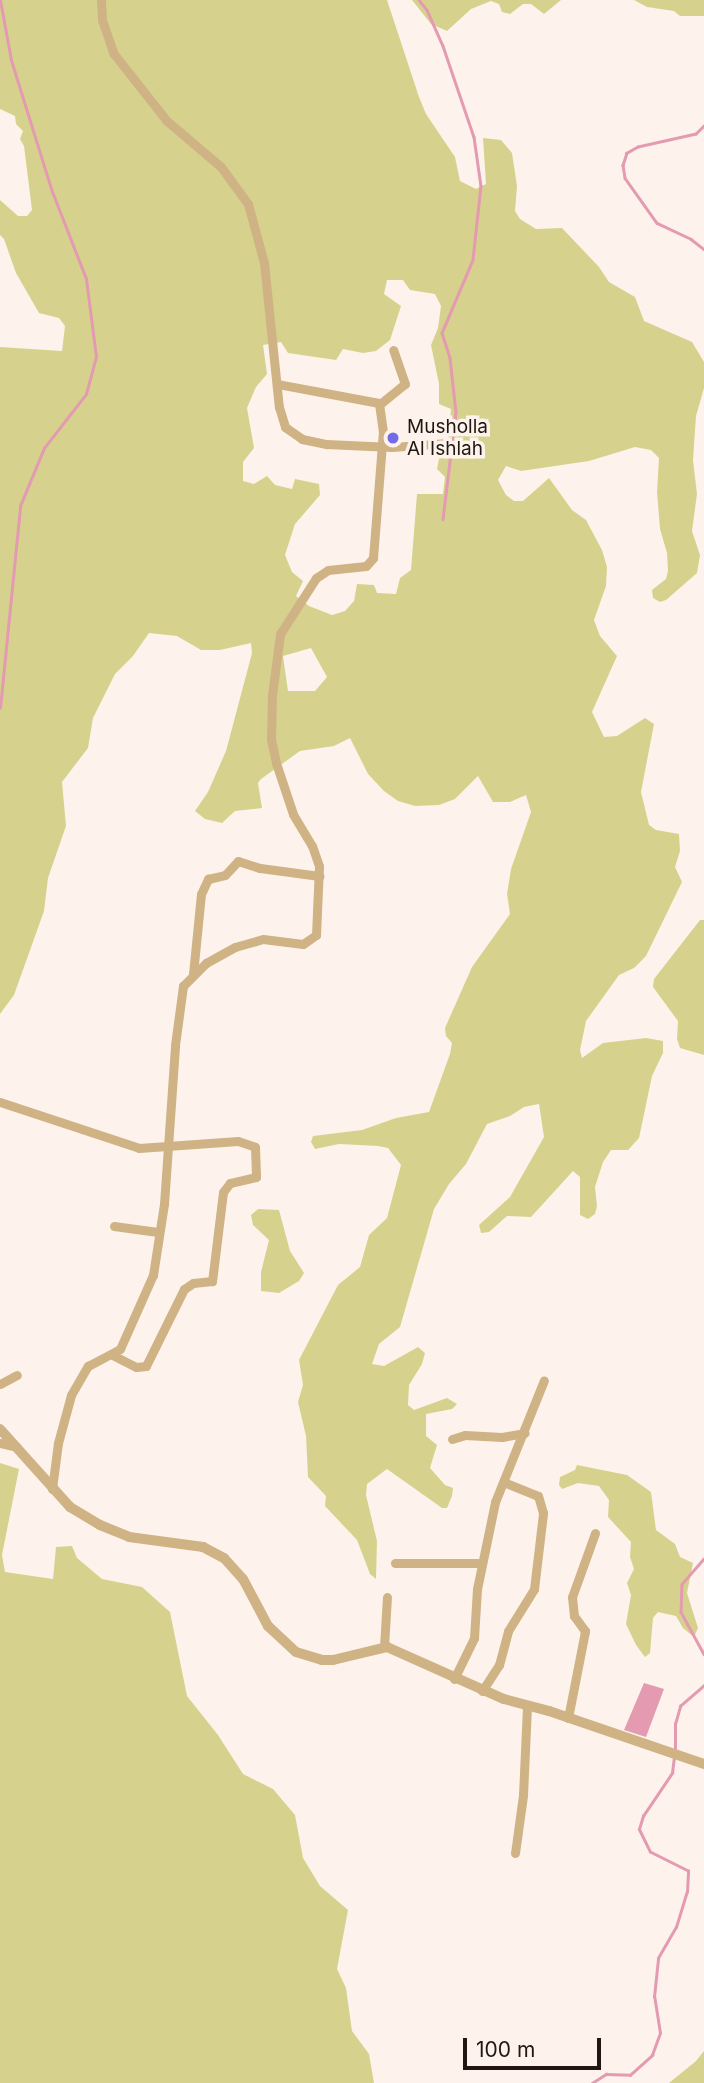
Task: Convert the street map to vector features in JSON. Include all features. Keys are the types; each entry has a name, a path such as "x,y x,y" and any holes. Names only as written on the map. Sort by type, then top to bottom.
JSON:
{"street":[{"path":"101,0 102,20 114,54 167,121 221,167 248,204 264,263 281,418 292,434 326,444 384,446 448,443"},
{"path":"380,404 404,384 393,350"},
{"path":"277,384 380,404"},
{"path":"52,1489 58,1443 71,1395 88,1366 120,1349 151,1284 164,1204 166,1146 179,1000 183,986 206,963 251,941 278,939 303,944 312,940 317,924 319,876 312,846 293,814 271,740 277,656 281,634 316,578 328,570 366,566 373,558 384,446 380,404"},
{"path":"193,974 201,894 208,879 225,875 239,861 268,870 319,876"},
{"path":"0,1102 125,1145 166,1146 237,1141 251,1144 256,1152 257,1174 252,1180 237,1181 224,1188 212,1281 193,1283 184,1289 148,1364 139,1368 112,1355"},
{"path":"114,1226 158,1232"},
{"path":"0,1384 17,1375"},
{"path":"454,1678 474,1638 481,1563 495,1502 525,1433 534,1399 544,1380"},
{"path":"0,1429 19,1447 70,1507 115,1532 203,1547 224,1558 243,1579 268,1626 296,1652 322,1660 333,1660 384,1647 401,1651 482,1691 699,1763"},
{"path":"452,1439 465,1435 502,1437 525,1433"},
{"path":"0,1443 19,1447"},
{"path":"482,1691 499,1665 508,1631 534,1589 543,1513 538,1496 504,1482"},
{"path":"568,1718 585,1631 574,1616 572,1597 595,1532"},
{"path":"395,1563 481,1563"},
{"path":"384,1647 387,1597"},
{"path":"515,1853 523,1795 527,1706"}],"shaded area":[{"path":"0,0 387,0 419,97 426,114 455,157 460,181 476,189 486,184 483,138 501,140 512,153 517,186 515,211 520,219 536,229 562,228 599,267 609,282 635,297 644,321 692,342 704,362 704,388 696,416 693,460 697,494 692,531 700,555 697,573 666,600 660,602 653,598 652,590 666,579 668,571 667,553 660,529 657,492 659,458 651,450 635,447 589,461 521,471 506,466 498,480 506,495 514,501 523,501 549,478 572,510 586,520 602,550 607,567 606,586 594,620 600,636 617,656 592,712 604,737 617,736 645,718 654,724 641,792 649,825 656,830 679,834 680,851 675,867 682,882 646,956 634,968 619,975 586,1021 580,1050 582,1058 603,1043 646,1038 663,1041 663,1053 652,1076 639,1138 628,1150 611,1150 603,1162 595,1187 595,1214 588,1219 580,1215 580,1177 573,1171 531,1217 507,1216 489,1232 481,1233 479,1225 510,1197 544,1137 539,1104 524,1107 510,1116 487,1124 466,1164 449,1184 434,1209 400,1327 379,1344 372,1364 384,1366 418,1347 425,1353 422,1364 409,1385 408,1405 414,1410 447,1398 457,1404 452,1409 426,1414 426,1436 437,1445 430,1468 445,1485 453,1488 452,1496 447,1508 442,1508 387,1469 367,1484 366,1495 377,1541 376,1579 370,1574 357,1540 325,1506 326,1496 308,1477 306,1436 298,1402 303,1385 299,1360 338,1285 360,1267 369,1235 387,1218 401,1165 388,1148 339,1144 315,1149 311,1142 313,1136 362,1130 396,1118 429,1112 450,1054 452,1043 446,1036 445,1028 472,967 510,914 507,894 511,869 531,812 526,795 510,802 493,802 478,776 455,799 439,805 415,806 398,801 368,774 350,738 334,746 300,751 261,779 258,783 262,808 235,811 222,823 205,819 195,811 208,792 226,751 252,653 251,643 220,650 201,650 177,636 149,633 133,656 115,674 93,718 88,748 62,782 66,826 48,878 44,911 14,995 0,1014 0,347 62,351 65,326 59,318 39,313 16,273 4,239 0,235 0,200 18,216 27,216 32,210 24,146 20,139 23,131 16,124 15,116 0,109","holes":["387,280 403,280 410,290 435,294 441,306 438,328 431,345 439,384 439,404 451,409 447,450 440,454 437,469 445,477 443,494 417,494 411,570 400,578 396,594 377,593 374,585 357,584 354,601 345,611 332,615 309,606 296,596 303,581 292,572 285,555 295,524 320,495 319,484 295,479 292,489 275,485 267,476 254,484 243,481 243,462 254,448 247,408 256,387 267,374 263,345 281,342 288,353 336,360 343,349 363,353 376,351 390,340 401,306 384,294","311,648 327,677 315,691 288,691 283,656"]},
{"path":"412,0 561,0 544,14 531,4 523,4 510,14 502,12 499,4 491,1 471,9 447,31 431,24"},
{"path":"634,0 704,0 704,16 680,16 674,11 647,7"},
{"path":"700,920 704,920 704,1055 680,1048 677,1039 678,1021 653,987 654,979"},
{"path":"258,1209 279,1210 290,1251 304,1273 299,1281 279,1293 261,1291 261,1272 269,1240 253,1225 251,1215"},
{"path":"0,1463 19,1469 2,1555 5,1572 53,1579 56,1547 72,1546 77,1558 102,1579 142,1587 170,1612 187,1696 218,1735 243,1774 273,1789 295,1815 303,1858 320,1886 348,1910 337,1969 346,1988 352,2031 369,2054 374,2083 0,2083"},
{"path":"577,1465 627,1475 651,1492 656,1530 675,1544 680,1557 693,1563 687,1593 698,1628 694,1637 683,1628 676,1616 658,1612 653,1618 650,1653 645,1657 636,1645 626,1624 631,1595 627,1583 634,1569 630,1557 631,1542 608,1517 609,1500 599,1486 578,1483 562,1489 559,1485 560,1477 575,1470"},
{"path":"644,1683 664,1689 646,1737 624,1730"},
{"path":"704,2051 704,2083 669,2083 696,2061"}],"waterway":[{"path":"0,0 11,60 52,192 86,279 96,357 86,394 44,448 20,506 0,708"},
{"path":"419,0 427,10 443,46 474,137 481,186 473,260 442,333 450,358 456,412 443,519"},
{"path":"704,126 696,134 638,147 627,153 623,165 625,178 657,223 691,239 704,249"},
{"path":"704,1559 682,1584 681,1612 704,1654"},
{"path":"675,1750 675,1724 680,1706 704,1685"},
{"path":"592,2083 606,2074 630,2075 652,2055 660,2033 654,1997 658,1958 676,1927 687,1892 688,1871 650,1852 639,1829 643,1816 672,1773 674,1757"}],"place":[{"name":"Musholla Al Ishlah","path":"393,438"}]}
